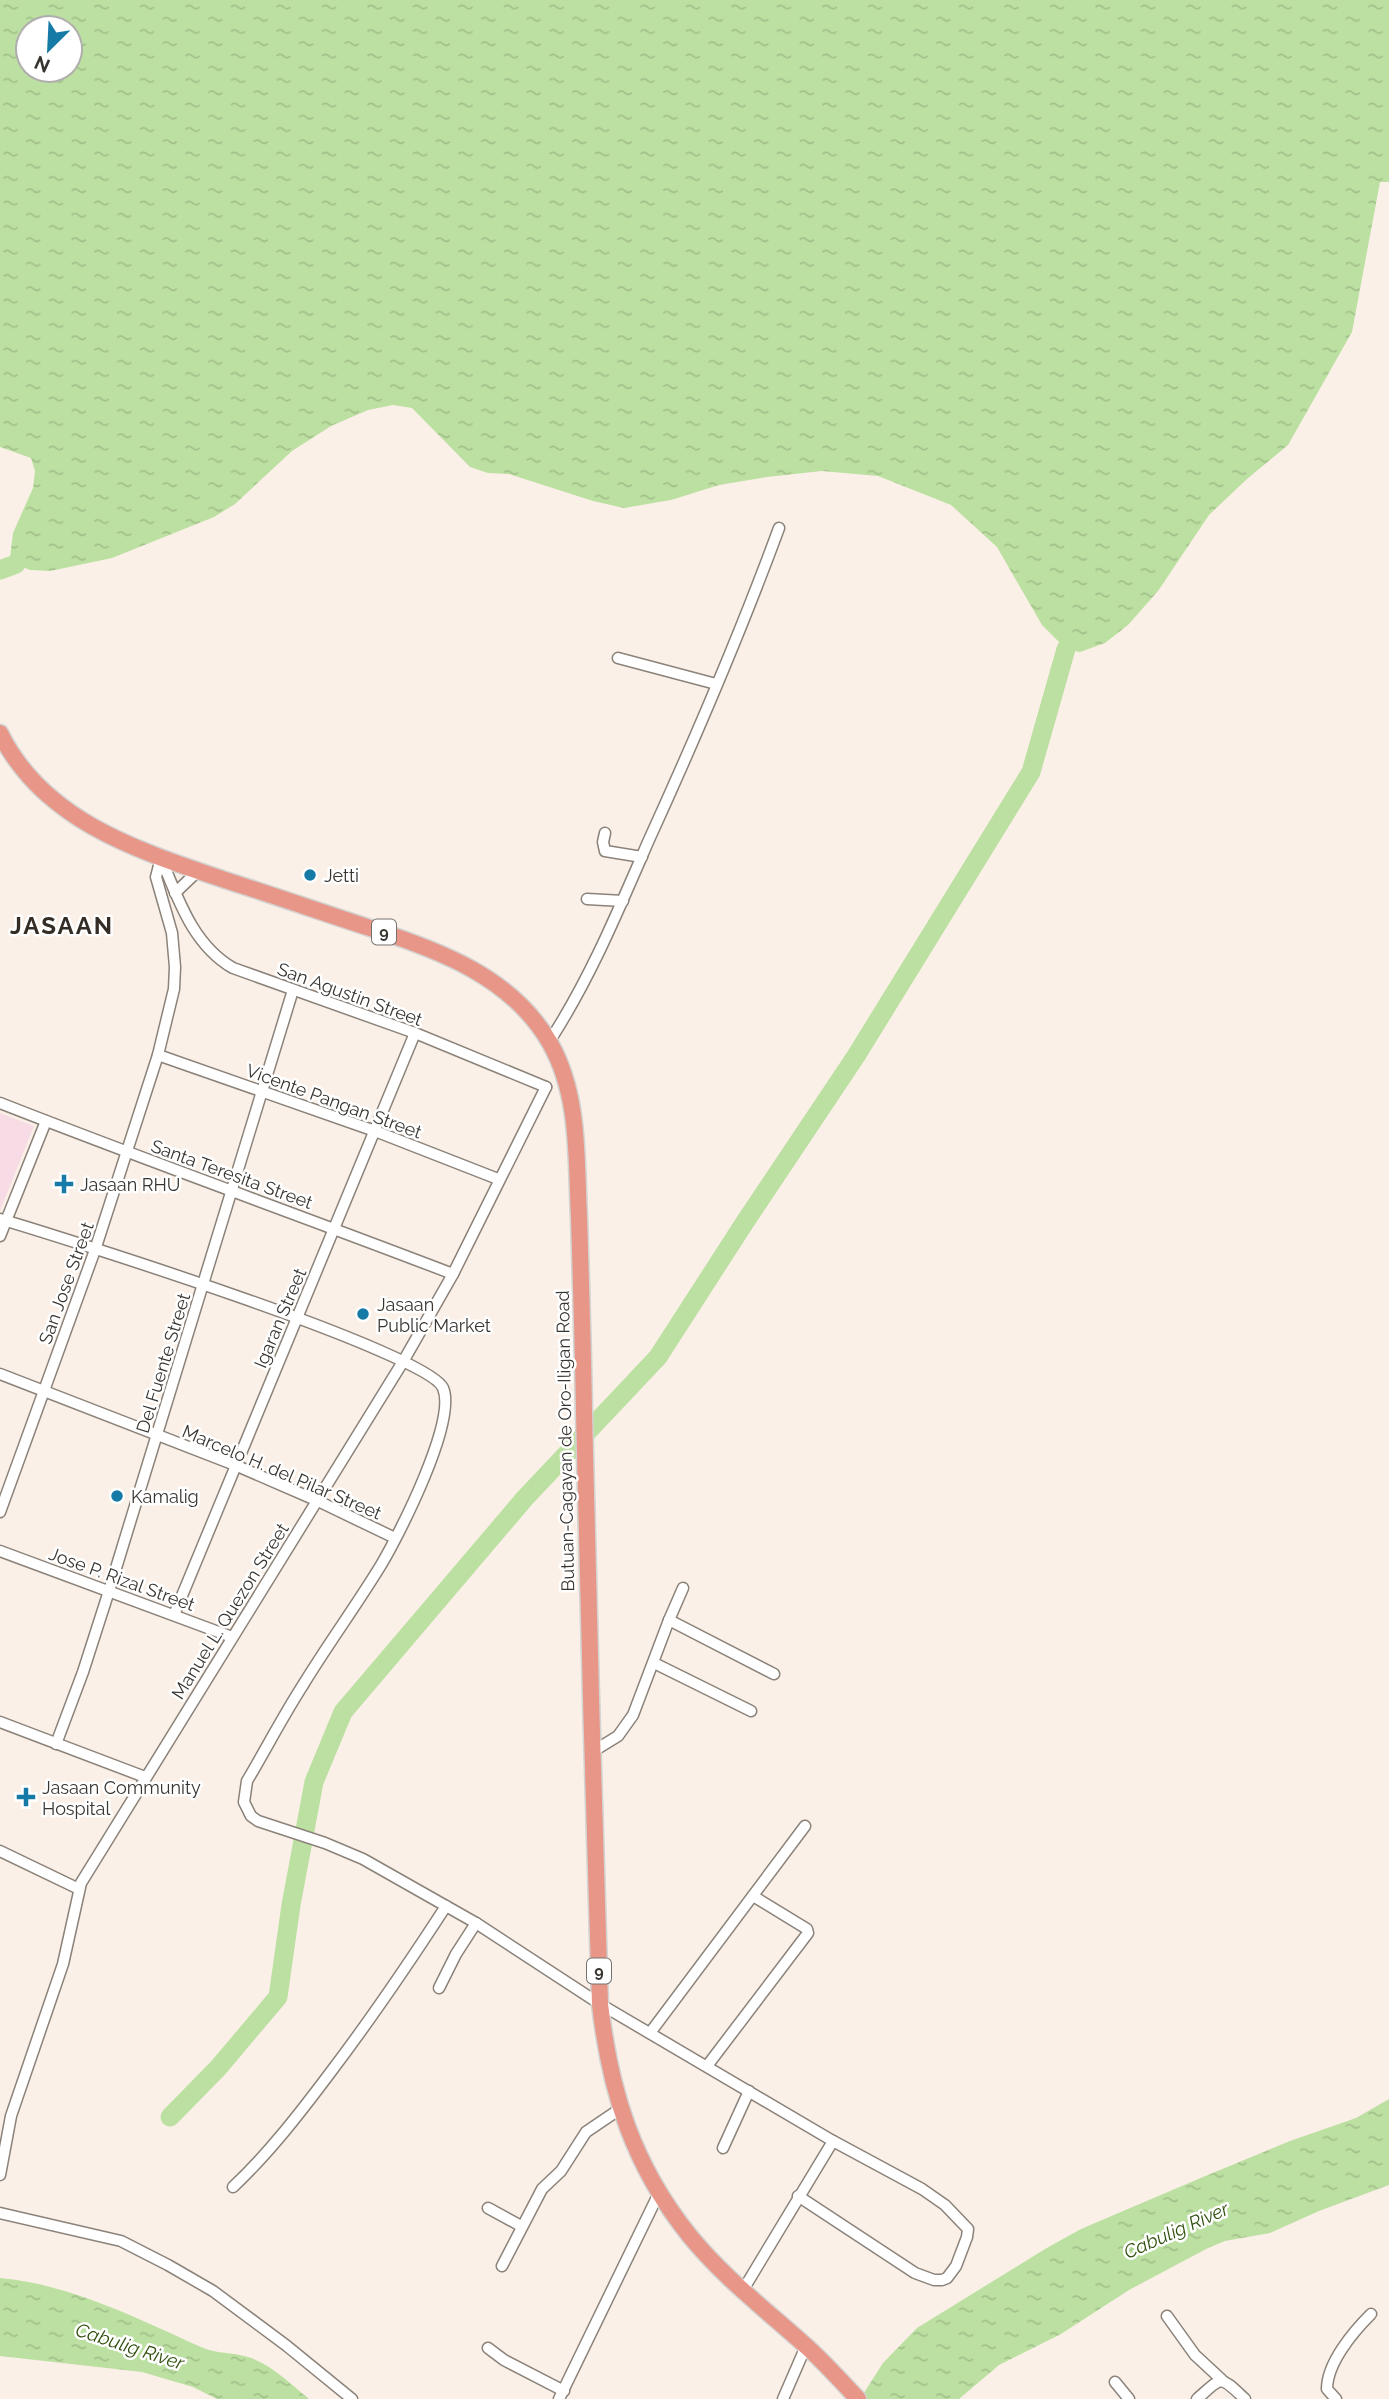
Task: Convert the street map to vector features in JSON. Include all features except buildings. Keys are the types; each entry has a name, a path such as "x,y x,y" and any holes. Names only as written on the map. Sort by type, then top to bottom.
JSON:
{"highway":[{"name":"Butuan-Cagayan de Oro-Iligan Road","path":"0,733 29,778 62,808 119,841 454,959 509,994 531,1017 549,1042 566,1080 574,1120 581,1279 600,2004 605,2048 620,2109 635,2147 659,2193 690,2237 743,2290 819,2358 858,2399"}],"street":[{"path":"549,1042 585,981 623,901 746,619 779,528"},
{"path":"618,658 716,684"},
{"path":"606,833 603,842 605,851 642,857"},
{"name":"San Agustin Street","path":"161,858 175,893 200,941 216,958 233,968 415,1033 547,1087"},
{"name":"San Jose Street","path":"0,1511 95,1250 158,1055 174,989 175,968 172,933 156,877 161,858"},
{"path":"175,893 198,871"},
{"path":"587,898 623,901"},
{"name":"Del Fuente Street","path":"56,1744 109,1591 293,990"},
{"name":"Igaran Street","path":"174,1615 415,1033"},
{"name":"Vicente Pangan Street","path":"158,1055 498,1179"},
{"path":"547,1087 566,1080"},
{"name":"Manuel L. Quezon Street","path":"0,2175 19,2088 68,1948 79,1889 145,1777 404,1360 453,1274 498,1179 547,1087"},
{"name":"Santa Teresita Street","path":"0,1103 232,1193 335,1228 453,1274"},
{"path":"0,1236 3,1220 46,1121"},
{"path":"3,1220 297,1317 404,1360 436,1379 442,1386 445,1403 437,1442 429,1466 395,1538 301,1687 247,1781 243,1802 251,1816 258,1821 363,1859 476,1923 600,2004 833,2141 922,2189 945,2205 965,2225 968,2229 967,2237 954,2272 942,2280 922,2277 798,2196"},
{"name":"Marcelo H. del Pilar Street","path":"0,1374 235,1465 395,1538"},
{"name":"Jose P. Rizal Street","path":"0,1551 232,1637"},
{"path":"592,1752 618,1736 634,1715 668,1620 683,1588"},
{"path":"668,1620 774,1674"},
{"path":"654,1663 751,1711"},
{"path":"0,1722 145,1777"},
{"path":"650,2033 805,1826"},
{"path":"0,1852 79,1889"},
{"path":"707,2066 808,1933 807,1929 753,1896"},
{"path":"233,2187 252,2169 318,2089 446,1906"},
{"path":"439,1988 476,1923"},
{"path":"723,2148 749,2091"},
{"path":"502,2266 542,2189 557,2176 586,2132 620,2109"},
{"path":"743,2290 833,2141"},
{"path":"488,2348 561,2395 659,2193"},
{"path":"488,2208 521,2226"},
{"path":"0,2213 121,2241 168,2264 213,2291 352,2399"},
{"path":"1336,2399 1327,2389 1329,2379 1345,2343 1371,2314"},
{"path":"1167,2316 1195,2355 1245,2399"},
{"path":"783,2399 806,2346"},
{"path":"1197,2399 1217,2381 1222,2380"},
{"path":"1115,2382 1129,2399"}],"shaded area":[{"path":"0,1113 34,1126 0,1211"}],"water":[{"path":"0,0 1389,0 1389,182 1380,182 1352,332 1288,445 1209,515 1158,591 1128,625 1105,643 1080,652 1066,649 1042,625 997,547 951,505 878,476 822,471 767,477 719,485 671,500 624,508 509,474 488,473 470,467 412,408 393,405 368,410 331,426 292,451 235,504 214,517 112,558 50,571 30,570 10,558 13,533 33,488 35,471 31,458 0,447"},
{"name":"Cabulig River","path":"1389,2099 1389,2185 1270,2233 1225,2241 1208,2248 1129,2290 1061,2334 999,2365 959,2399 860,2399 883,2363 917,2328 1045,2249 1081,2229 1203,2177 1290,2141 1356,2118"},
{"name":"Cabulig River","path":"0,2278 52,2287 78,2295 207,2349 256,2360 280,2375 309,2399 217,2399 193,2387 142,2372 0,2356"}],"waterway":[{"path":"0,570 16,564"},
{"path":"170,2117 218,2068 278,1997 291,1905 314,1782 343,1712 525,1498 658,1357 856,1056 1031,772 1066,649"}],"place":[{"name":"Jetti","path":"310,875"},
{"name":"Jasaan RHU","path":"64,1184"},
{"name":"Jasaan Public Market","path":"363,1314"},
{"name":"Kamalig","path":"117,1496"},
{"name":"Jasaan Community Hospital","path":"26,1797"}],"district":[{"name":"JASAAN","path":"62,925"}]}
